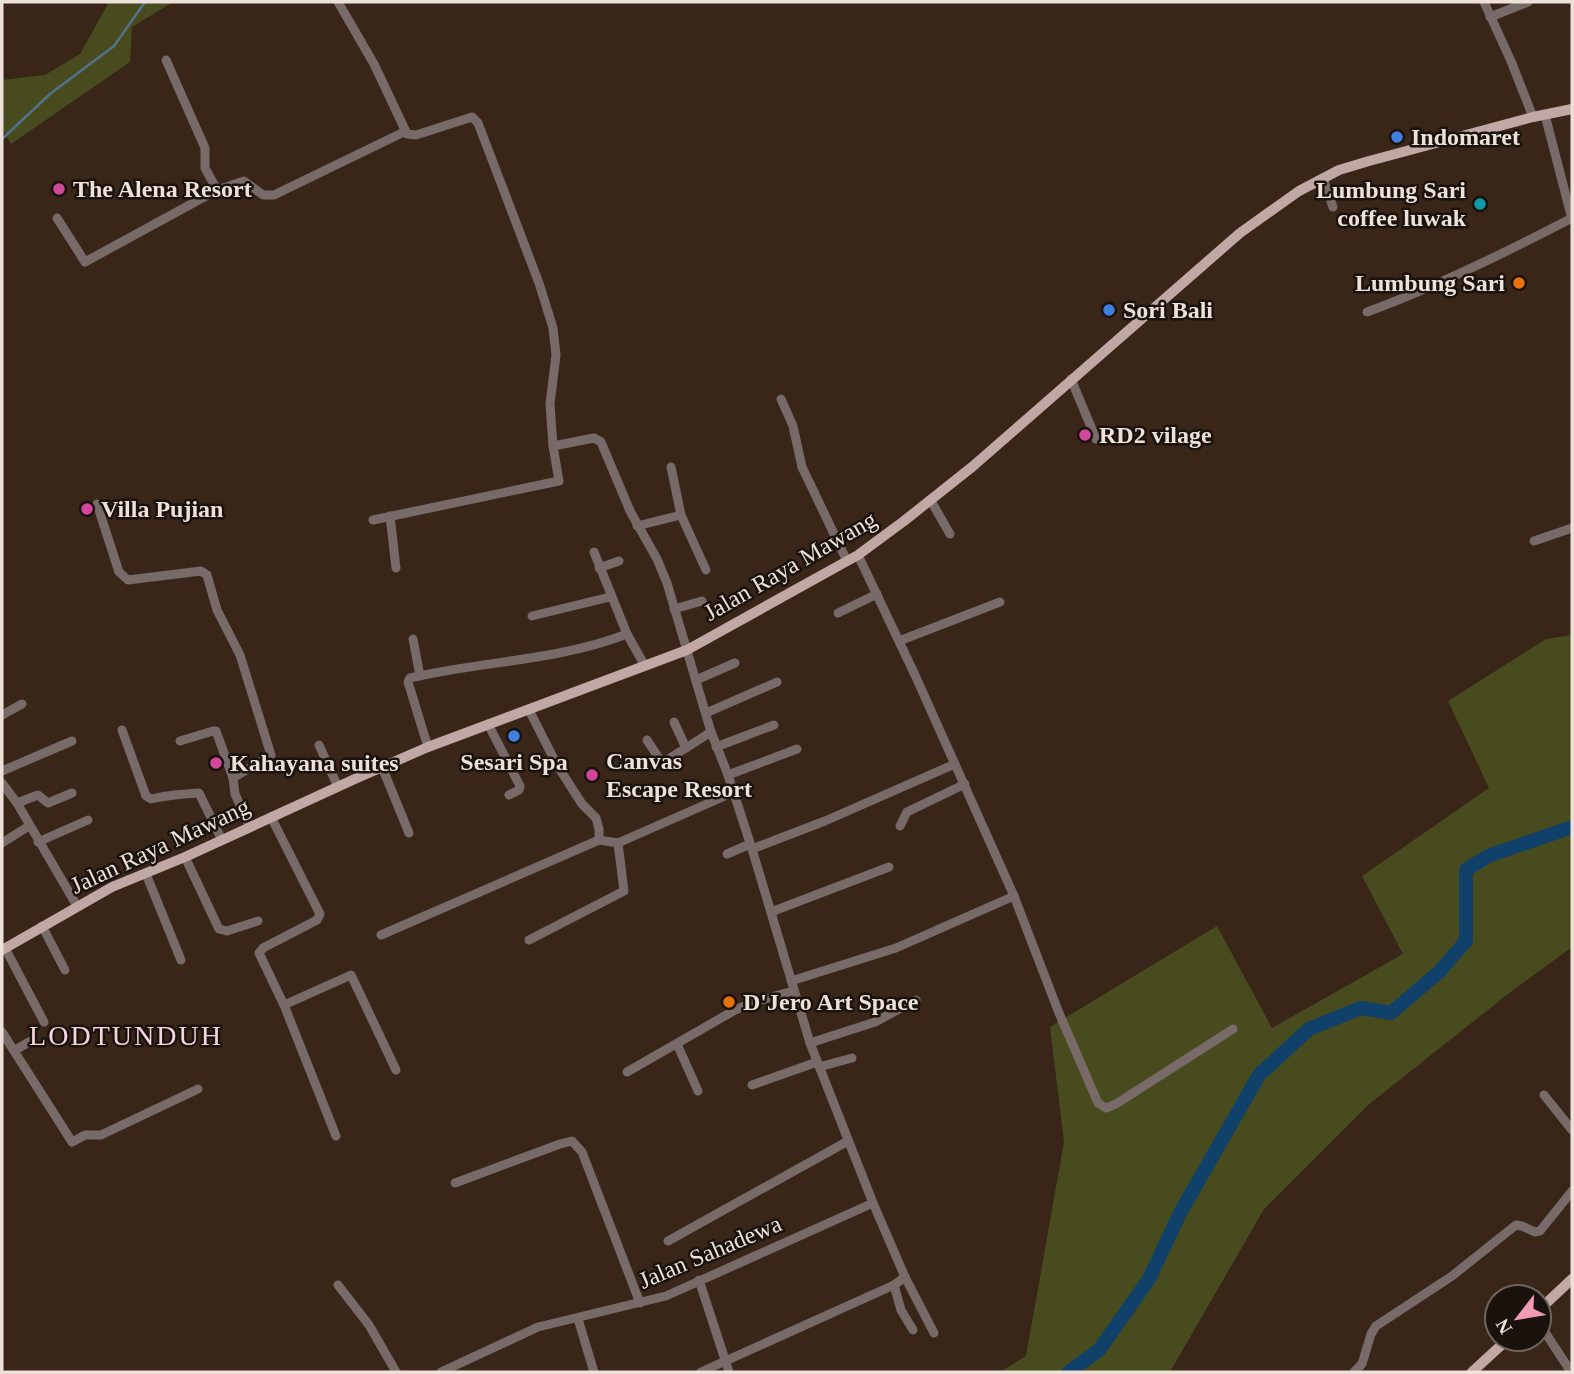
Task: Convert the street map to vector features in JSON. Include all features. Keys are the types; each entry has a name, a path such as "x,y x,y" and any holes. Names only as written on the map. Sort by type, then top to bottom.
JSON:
{"main road":[{"name":"Jalan Raya Mawang","path":"4,949 112,887 185,858 382,767 428,747 687,650 858,555 931,501 1246,228 1299,191 1323,178 1369,161 1572,109"},
{"path":"1553,1297 1572,1279"},
{"path":"1472,1372 1493,1353"}],"street":[{"path":"338,2 374,64 404,132"},
{"path":"1484,2 1533,117"},
{"path":"1490,16 1528,2"},
{"path":"166,60 205,148 205,167 217,190"},
{"path":"1367,312 1418,293 1491,260 1572,218 1545,115"},
{"path":"57,218 85,262 217,190 244,181 263,195 274,195 404,132 416,135 472,117 478,123 539,283 553,328 556,355 550,404 559,481 373,520"},
{"path":"1323,178 1333,207"},
{"path":"1070,379 1096,439"},
{"path":"781,399 793,426 802,467 847,561"},
{"path":"553,446 594,438 601,442 637,526 657,559 711,732 734,792 810,1043 873,1203 905,1277 934,1333"},
{"path":"671,467 681,515 706,570"},
{"path":"931,501 950,534"},
{"path":"97,504 119,572 124,579 201,570 207,575 217,610 240,655 271,754 233,778"},
{"path":"637,526 681,515"},
{"path":"390,516 396,568"},
{"path":"1534,541 1572,528"},
{"path":"594,552 610,597 645,666"},
{"path":"858,555 965,784 1014,896 1059,1013 1100,1105 1106,1108 1116,1104 1233,1029"},
{"path":"599,568 619,561"},
{"path":"838,614 877,594"},
{"path":"532,616 610,597"},
{"path":"674,609 702,601"},
{"path":"899,641 1000,601"},
{"path":"428,747 408,682 410,678 540,658 599,645 627,635"},
{"path":"413,639 420,676"},
{"path":"696,680 736,663"},
{"path":"706,713 777,682"},
{"path":"2,715 22,704"},
{"path":"529,710 557,765 582,804 596,818 599,840"},
{"path":"674,722 686,748"},
{"path":"488,724 520,786 519,790 509,795"},
{"path":"716,747 774,724"},
{"path":"122,730 146,796 151,799 171,794 183,796 199,793 222,840"},
{"path":"180,741 213,730 216,732 233,778 235,794 250,827"},
{"path":"647,740 662,763 711,732"},
{"path":"2,771 72,741"},
{"path":"319,745 338,787"},
{"path":"728,775 797,749"},
{"path":"727,854 825,821 955,764"},
{"path":"382,767 410,833"},
{"path":"2,783 77,906"},
{"path":"900,826 907,812 965,784"},
{"path":"382,935 599,840 618,843 734,792"},
{"path":"16,803 36,795 48,803 72,793"},
{"path":"271,817 320,914 317,920 263,948 259,953 284,1005 336,1136"},
{"path":"38,842 88,820"},
{"path":"2,843 29,826"},
{"path":"529,940 622,892 625,888 618,843"},
{"path":"185,858 219,929 227,931 258,921"},
{"path":"771,912 889,867"},
{"path":"146,874 181,960"},
{"path":"627,1072 735,1010 896,948 1014,896"},
{"path":"42,926 65,970"},
{"path":"4,949 44,1022"},
{"path":"284,1005 351,975 396,1070"},
{"path":"810,1043 875,1022 916,1000"},
{"path":"2,1032 74,1143 85,1135 98,1137 198,1089"},
{"path":"15,1050 31,1041"},
{"path":"677,1044 698,1091"},
{"path":"752,1085 818,1065 852,1058"},
{"path":"1544,1095 1572,1130"},
{"path":"668,1241 848,1141"},
{"path":"455,1183 560,1144 576,1142 640,1303"},
{"path":"1354,1372 1362,1364 1370,1334 1383,1320 1452,1276 1516,1226 1540,1231 1572,1191"},
{"name":"Jalan Sahadewa","path":"441,1372 538,1327 666,1296 873,1203"},
{"path":"701,1372 727,1367 894,1285 905,1277"},
{"path":"699,1280 727,1367"},
{"path":"338,1285 369,1325 396,1372"},
{"path":"894,1285 901,1310 913,1330"},
{"path":"578,1319 594,1372"},
{"path":"1553,1344 1571,1372"}],"green space":[{"path":"109,2 173,2 132,27 130,62 11,144 2,129 2,80 45,75 80,54"},
{"path":"1572,635 1572,947 1368,1105 1264,1209 1170,1372 1000,1372 1026,1356 1064,1142 1050,1027 1217,926 1272,1028 1403,954 1362,876 1489,788 1448,701 1546,639"}],"waterway":[{"path":"2,139 50,94 114,46 145,2"},
{"path":"1069,1372 1099,1350 1149,1279 1180,1213 1259,1075 1309,1029 1361,1008 1391,1013 1439,972 1466,941 1466,870 1488,856 1572,827"}],"place":[{"name":"Indomaret","path":"1397,137"},
{"name":"The Alena Resort","path":"59,189"},
{"name":"Lumbung Sari coffee luwak","path":"1480,204"},
{"name":"Lumbung Sari","path":"1519,283"},
{"name":"Sori Bali","path":"1109,310"},
{"name":"RD2 vilage","path":"1085,435"},
{"name":"Villa Pujian","path":"87,509"},
{"name":"Sesari Spa","path":"514,736"},
{"name":"Kahayana suites","path":"216,763"},
{"name":"Canvas Escape Resort","path":"592,775"},
{"name":"D'Jero Art Space","path":"729,1002"}],"district":[{"name":"LODTUNDUH","path":"126,1035"}]}
